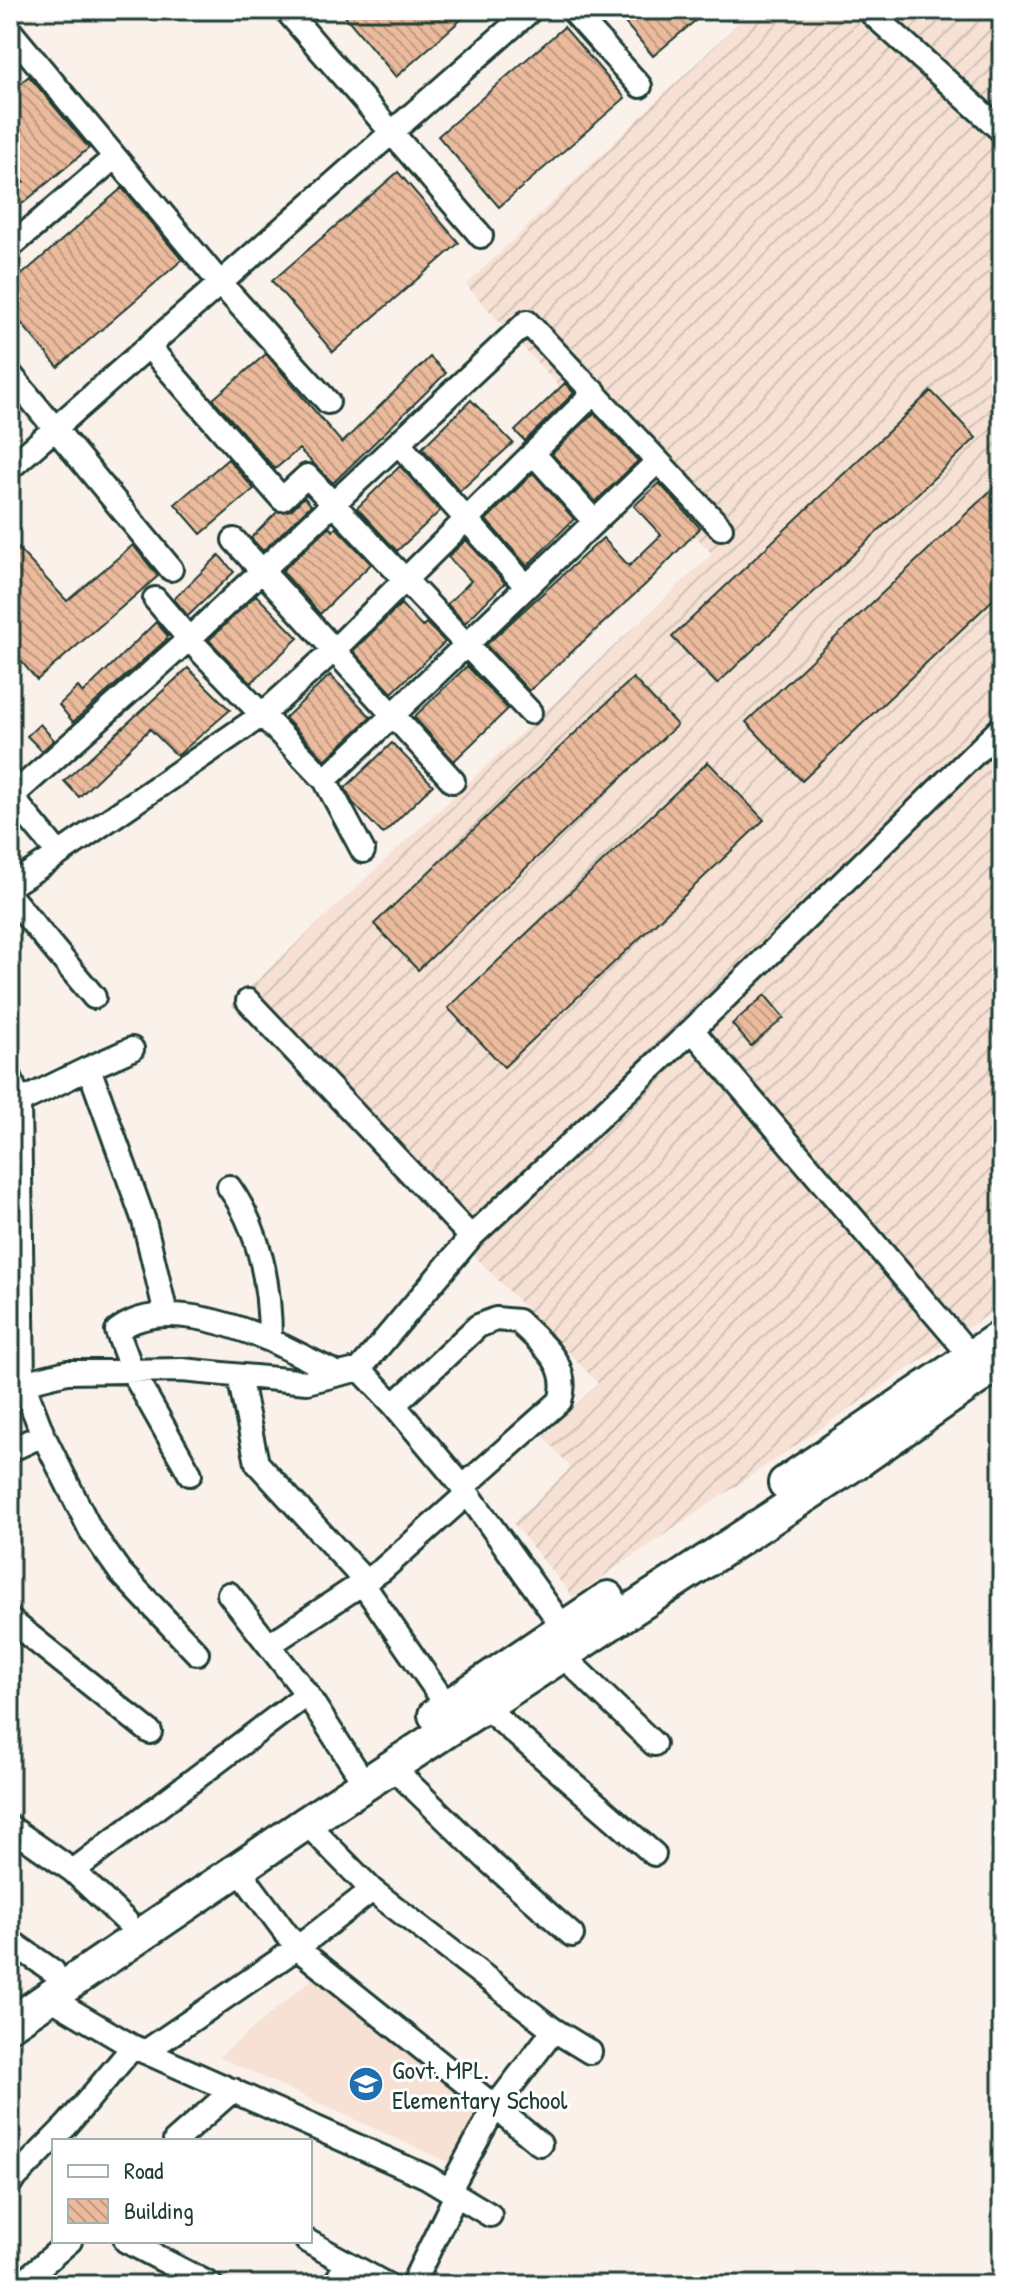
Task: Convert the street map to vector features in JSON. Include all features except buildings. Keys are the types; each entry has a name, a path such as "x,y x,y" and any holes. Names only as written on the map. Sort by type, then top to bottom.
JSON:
{"street":[{"path":"10,468 531,10"},
{"path":"572,10 640,86"},
{"path":"868,10 1002,131"},
{"path":"293,13 481,236"},
{"path":"14,43 220,283 328,402"},
{"path":"10,247 115,157"},
{"path":"59,854 10,796 189,639 527,322 721,528"},
{"path":"149,347 282,499 307,476 530,712"},
{"path":"10,374 171,569"},
{"path":"10,886 262,715 333,651 595,392"},
{"path":"399,444 526,586"},
{"path":"533,453 593,520"},
{"path":"325,780 657,462"},
{"path":"234,540 453,781"},
{"path":"155,599 189,639 325,780 363,851"},
{"path":"16,1384 67,1372 182,1370 307,1382 349,1372 471,1237 692,1030 1002,727"},
{"path":"10,896 94,997"},
{"path":"248,1001 471,1237"},
{"path":"692,1030 987,1358"},
{"path":"19,1102 132,1049"},
{"path":"89,1068 144,1221 166,1314"},
{"path":"10,1077 19,1102 16,1384 91,1531 120,1572 197,1653"},
{"path":"229,1187 244,1208 262,1264 270,1340"},
{"path":"190,1474 133,1373 117,1331 134,1318 166,1314 242,1329 349,1372 394,1405 465,1491 562,1641 654,1744"},
{"path":"269,1645 363,1584 560,1401 565,1385 557,1360 518,1321 496,1319 478,1326 394,1405"},
{"path":"10,1999 51,1984 239,1870 392,1767 562,1641 863,1458 987,1358 1002,1336"},
{"path":"239,1376 257,1463 365,1581 363,1584 464,1713 654,1854"},
{"path":"10,1450 43,1435"},
{"path":"229,1594 307,1694 356,1770"},
{"path":"10,1620 150,1732"},
{"path":"73,1871 307,1694"},
{"path":"10,2024 51,1984 126,1921 356,1770 464,1713"},
{"path":"392,1767 491,1863 572,1935"},
{"path":"306,1823 372,1890 554,2030 590,2052"},
{"path":"10,1827 73,1871 126,1921"},
{"path":"239,1870 297,1948 540,2144"},
{"path":"53,2139 139,2049 297,1948 372,1890"},
{"path":"10,1941 51,1984 139,2049 427,2177 490,2215"},
{"path":"412,2285 495,2107 554,2030"},
{"path":"177,2139 233,2090"},
{"path":"10,2183 52,2140"},
{"path":"10,2280 20,2285 68,2243"},
{"path":"130,2243 211,2285"},
{"path":"311,2243 387,2285"},
{"path":"334,2285 347,2263"}],"shaded area":[{"path":"752,10 1002,10 1002,1305 573,1597 513,1523 571,1468 544,1437 598,1383 231,1005 712,554 466,285"},
{"name":"Govt. MPL. Elementary School","path":"320,1972 488,2110 452,2164 219,2057"}],"place":[{"name":"Govt. MPL. Elementary School","path":"366,2084"}]}
